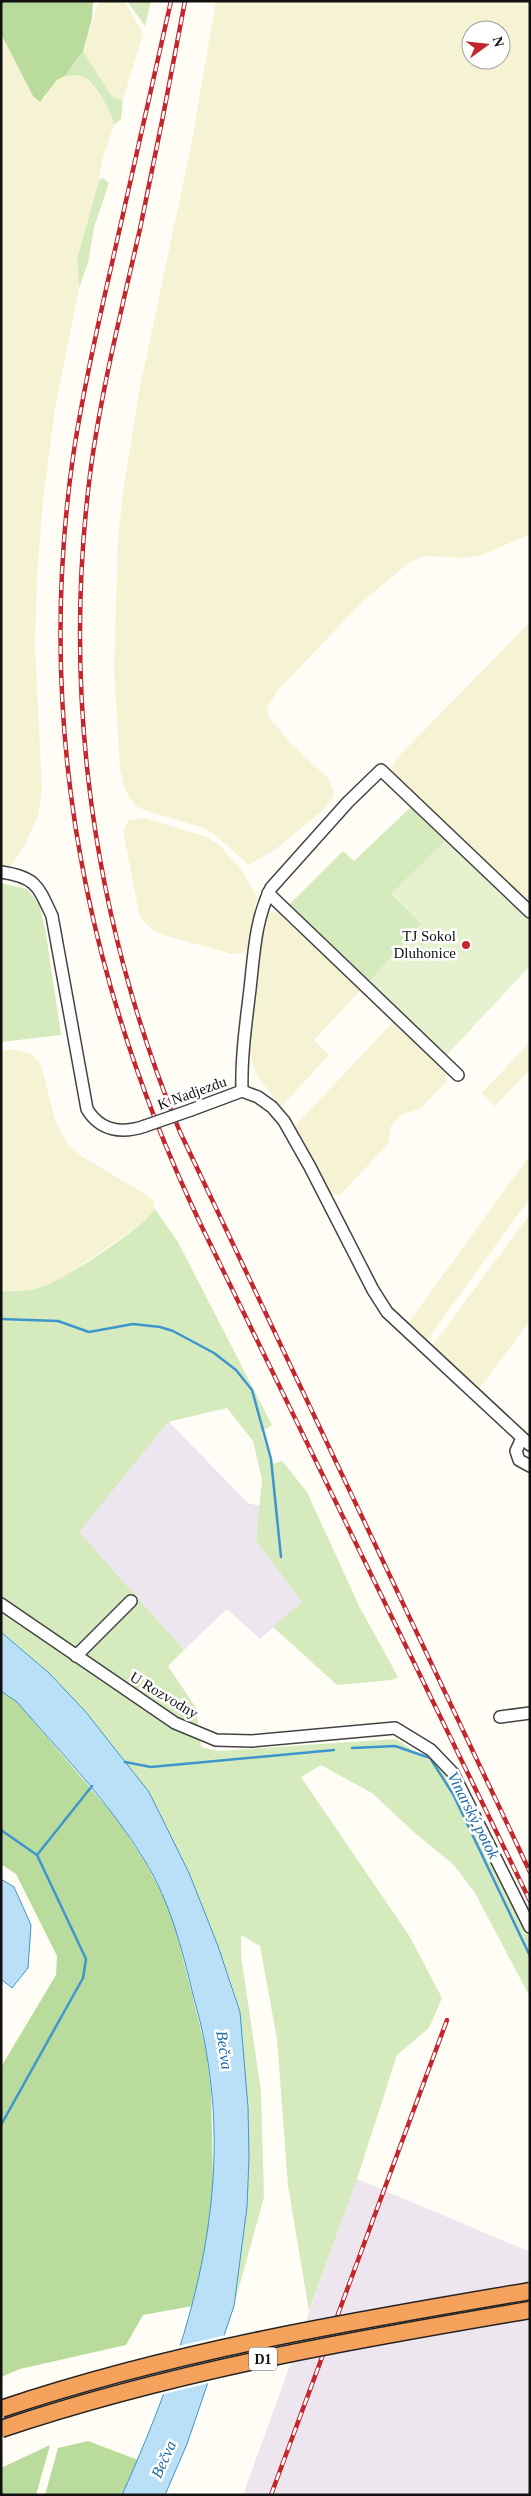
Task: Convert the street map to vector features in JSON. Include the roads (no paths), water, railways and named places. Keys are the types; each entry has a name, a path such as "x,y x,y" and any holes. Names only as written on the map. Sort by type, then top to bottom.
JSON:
{"highway":[{"name":"D1","path":"1,2409 126,2371 218,2349 530,2291"},
{"name":"D1","path":"1,2429 82,2403 214,2370 530,2310"}],"street":[{"path":"242,1092 243,1046 256,934 260,912 268,893 348,802 381,770 530,912"},
{"name":"K Nadjezdu","path":"1,872 22,875 38,887 52,916 87,1109 96,1120 113,1130 129,1131 242,1092 266,1101 284,1121 373,1290 388,1312 526,1441"},
{"path":"268,893 458,1075"},
{"path":"526,1441 516,1451 519,1460 530,1466"},
{"path":"76,1656 131,1601"},
{"name":"U Rozvodny","path":"1,1604 175,1723 216,1740 252,1742 395,1728 431,1750 448,1767 460,1784 530,1927"},
{"path":"500,1716 530,1713"}],"water":[{"name":"Bečva","path":"1,1632 49,1673 85,1711 149,1792 189,1873 218,1946 240,2012 248,2107 249,2158 247,2207 234,2306 187,2444 165,2495 122,2495 166,2387 184,2333 209,2223 214,2166 213,2109 205,2043 180,1943 162,1893 145,1861 101,1799 17,1702 1,1691"},
{"path":"1,1879 14,1887 31,1925 28,1968 12,1988 1,1979"}],"waterway":[{"path":"1,1319 58,1321 89,1332 133,1324 160,1327 173,1331 214,1353 236,1370 252,1390 271,1459 281,1557"},
{"name":"Vinarský potok","path":"352,1748 395,1746 430,1758 453,1794 530,1956"},
{"name":"Vinarský potok","path":"125,1762 151,1767 334,1750"},
{"path":"1,2125 83,1978 86,1959 37,1855 92,1786"},
{"path":"1,1830 37,1855"}],"railway":[{"path":"171,1 95,341 73,457 63,557 61,656 66,753 79,849 99,945 126,1038 160,1131 200,1223 530,1901"},
{"path":"185,1 146,200 101,407 91,467 83,552 80,637 83,721 92,806 106,889 125,971 150,1052 180,1132 530,1872"},
{"path":"271,2495 447,2020"}],"place":[{"name":"TJ Sokol Dluhonice","path":"466,945"}]}
